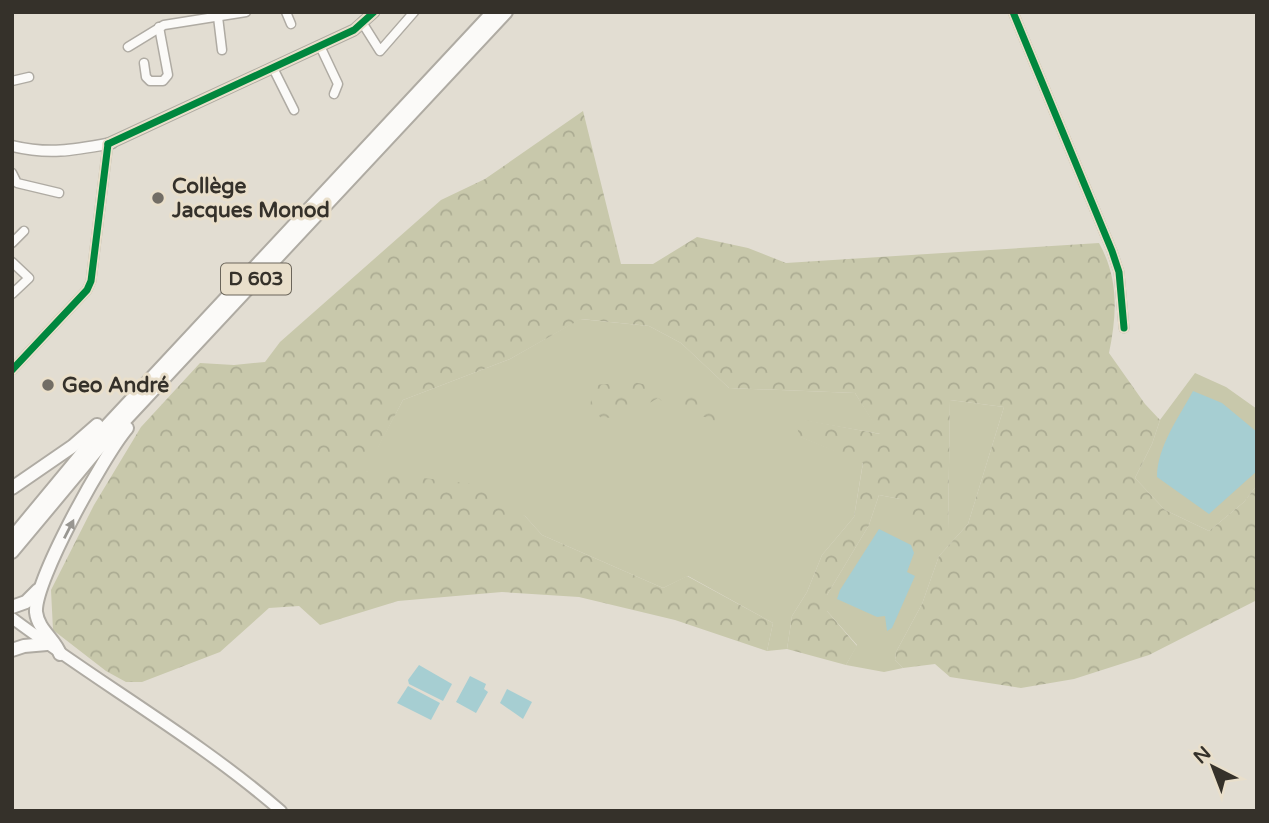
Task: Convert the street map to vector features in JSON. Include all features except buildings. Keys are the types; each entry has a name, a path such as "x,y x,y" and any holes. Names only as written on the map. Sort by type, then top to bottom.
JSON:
{"highway":[{"name":"D 603","path":"12,552 153,382 493,12"},
{"name":"D 603","path":"12,538 89,444 153,382 506,12"},
{"path":"12,488 73,446 131,389 153,382"},
{"path":"12,607 26,602 38,590 112,448 148,404 153,382"},
{"path":"38,590 37,619 60,654"},
{"path":"12,650 47,644"}],"main road":[{"path":"12,618 60,654 252,785 281,811"}],"street":[{"path":"128,47 159,27 246,12"},
{"path":"286,12 291,24"},
{"path":"12,146 51,153 82,151 129,139 199,102 320,46 363,23 374,12"},
{"path":"363,23 380,51 414,12"},
{"path":"1013,12 1112,251 1119,272 1124,328"},
{"path":"218,16 222,50"},
{"path":"144,63 146,77 150,81 163,81 168,75 159,27"},
{"path":"320,46 338,84 334,94"},
{"path":"273,68 294,110"},
{"path":"12,81 29,77"},
{"path":"13,368 87,290 91,281 108,144"},
{"path":"12,173 17,183 59,193"},
{"path":"12,243 24,231"},
{"path":"12,262 29,278 12,295"}],"green space":[{"path":"583,111 621,264 653,264 697,237 748,248 786,263 1099,243 1106,256 1113,283 1115,311 1109,353 1145,404 1160,420 1152,444 1135,478 1165,510 1209,531 1244,502 1257,485 1257,600 1149,655 1074,679 1021,688 950,677 935,664 903,668 895,660 896,652 922,604 939,556 968,524 1004,407 950,400 948,531 915,554 900,499 879,495 869,525 827,595 827,611 857,646 846,665 787,649 792,616 807,592 822,555 854,517 863,463 800,437 794,418 880,434 855,393 729,388 681,343 649,326 581,319 510,359 403,400 366,471 473,484 525,516 542,535 663,588 687,576 773,623 767,651 675,620 579,597 502,592 398,601 320,625 299,606 269,608 220,652 142,682 126,682 106,671 53,630 51,590 94,505 141,427 200,363 234,365 265,362 280,342 441,200 485,179"},
{"path":"580,319 649,326 681,343 729,388 855,393 881,434 795,419 801,437 863,462 854,517 822,555 807,592 792,616 787,649 767,651 773,623 688,576 663,588 542,535 525,516 365,471 403,400 510,359"},
{"path":"1195,373 1226,387 1257,409 1257,485 1244,502 1209,531 1165,510 1135,478 1152,444 1160,420"},
{"path":"633,382 697,398 709,404 728,421 725,425 705,417 682,417 658,398 626,417 601,418 590,406 594,385"},
{"path":"950,400 1004,407 968,524 939,556 922,604 896,652 895,660 903,668 884,672 846,665 857,645 827,611 827,595 869,525 879,495 900,499 948,531"}],"water":[{"path":"1193,391 1222,403 1257,432 1257,471 1209,514 1157,477 1165,443"},
{"path":"879,529 911,545 914,553 907,572 915,576 892,628 887,631 885,616 877,617 837,599"},
{"path":"419,665 452,684 443,701 409,684 408,680"},
{"path":"470,676 486,684 484,689 488,692 476,713 456,702"},
{"path":"408,686 440,703 431,720 397,703"},
{"path":"507,689 532,702 523,719 500,703"}],"cycle path":[{"path":"108,144 354,30 374,12"},
{"path":"1013,12 1112,251 1119,272 1124,328"},
{"path":"12,370 87,290 91,281 108,144"}],"place":[{"name":"Collège Jacques Monod","path":"158,198"},
{"name":"Geo André","path":"48,385"}]}
